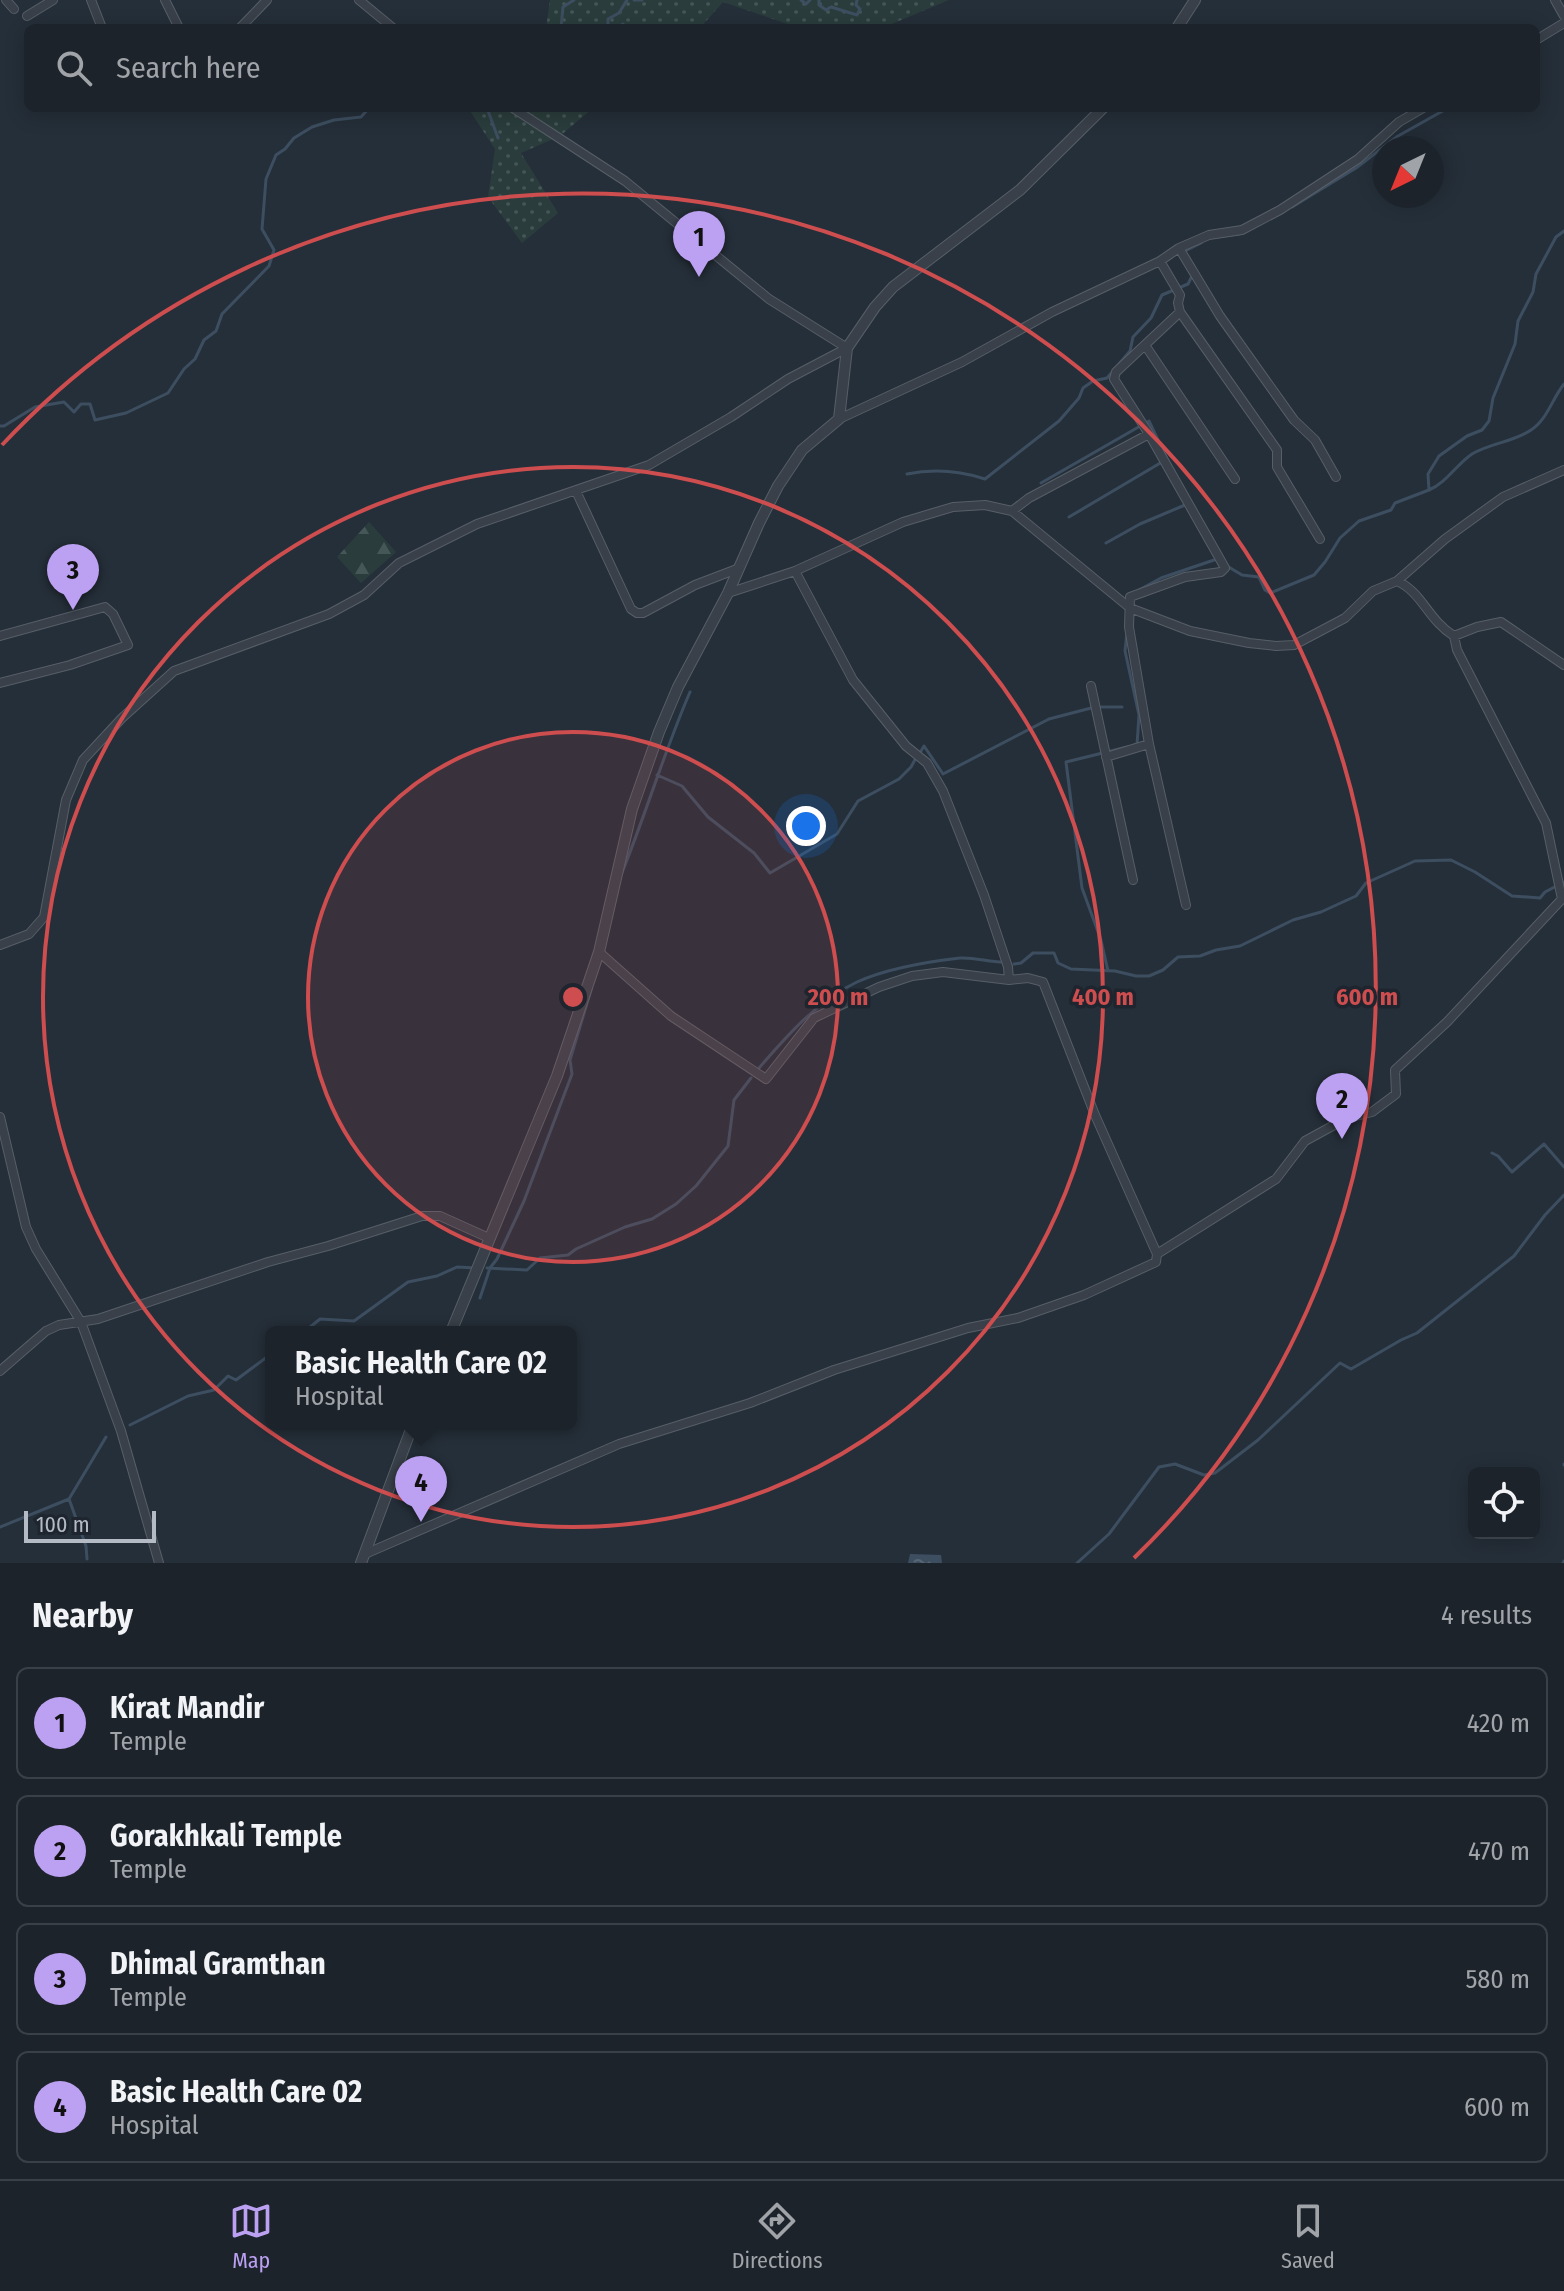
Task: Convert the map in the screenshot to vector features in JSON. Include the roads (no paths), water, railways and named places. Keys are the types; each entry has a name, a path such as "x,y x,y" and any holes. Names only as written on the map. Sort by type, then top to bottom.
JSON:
{"street":[{"path":"6,0 14,9"},
{"path":"27,16 53,0"},
{"path":"91,0 100,24"},
{"path":"165,0 177,24"},
{"path":"244,24 267,0"},
{"path":"359,0 388,24"},
{"path":"1180,24 1195,0"},
{"path":"1555,0 1564,16"},
{"path":"1540,38 1564,23"},
{"path":"519,112 625,181 769,299 847,348"},
{"path":"839,419 847,348 875,307 893,287 1020,190 1099,112"},
{"path":"453,1326 557,1076 599,952 632,809 659,732 678,687 728,593 778,486 802,450 839,419 962,362 1052,312 1160,261 1179,248 1209,235 1242,230 1280,210 1358,159 1399,122 1416,112"},
{"path":"1179,248 1220,316 1294,420 1315,440 1336,477"},
{"path":"1160,261 1180,295 1180,312 1277,450 1277,467 1320,539"},
{"path":"1180,312 1116,372 1114,379 1225,568 1221,572 1185,577 1130,597 1129,627 1149,744 1186,905"},
{"path":"1145,345 1235,479"},
{"path":"0,945 29,934 44,917 66,800 83,760 132,708 174,671 329,614 364,595 399,563 477,524 649,465 788,379 847,348"},
{"path":"1012,511 1029,498 1149,434"},
{"path":"728,593 795,571 903,522 953,507 985,505 1012,511 1130,608 1190,631 1249,643 1294,645 1345,618 1373,591 1397,581 1445,539 1503,497 1564,470"},
{"path":"576,491 631,609 637,613 643,613 695,585 737,569"},
{"path":"795,571 853,680 906,746 927,763 943,791 984,895 1008,967 1009,980"},
{"path":"1157,1254 1276,1179 1305,1141 1347,1118 1372,1112 1396,1094 1395,1070 1447,1022 1562,899 1546,823 1457,650 1454,636 1431,618 1410,587 1397,581"},
{"path":"0,636 105,607 113,614 128,645 70,665 0,683"},
{"path":"1454,636 1501,622 1564,665"},
{"path":"1091,686 1133,880"},
{"path":"1106,757 1149,744"},
{"path":"363,1558 619,1444 750,1403 849,1366 968,1328 1018,1318 1084,1295 1156,1262 1157,1254 1095,1115 1043,982 1028,978 1009,980 943,972 912,976 879,987 814,1018 766,1079 671,1016 599,952"},
{"path":"0,1117 26,1227 81,1322 121,1431 159,1563"},
{"path":"0,1371 46,1331 59,1325 98,1319 268,1262 422,1216 440,1216 489,1238"},
{"path":"363,1558 411,1430"}],"water":[{"path":"910,1554 941,1555 942,1563 908,1563"}],"waterway":[{"path":"561,24 563,7 574,0"},
{"path":"608,24 608,19 619,13 627,0"},
{"path":"634,0 642,0"},
{"path":"801,0 806,4 810,0"},
{"path":"819,0 819,5 826,10 831,7 857,15 860,9 856,5 857,0"},
{"path":"0,426 35,407 64,402 74,412 81,404 90,404 95,420 126,413 168,393 195,359 204,340 216,331 222,314 269,266 274,250 262,229 266,179 276,155 312,127 334,120 361,117 365,112"},
{"path":"488,112 498,138"},
{"path":"1292,207 1356,168 1398,136 1441,112"},
{"path":"1227,566 1242,575 1259,577 1265,590 1270,593 1314,575 1340,538 1359,521 1391,510 1395,503 1429,490 1428,474 1439,456 1467,436 1482,430 1489,421 1493,398 1515,344 1518,321 1533,292 1536,274 1556,237 1564,231"},
{"path":"1223,236 1239,234"},
{"path":"1183,252 1201,243"},
{"path":"907,474 946,472 985,479 1059,421 1079,398 1083,388 1093,381 1107,378 1130,351 1133,337 1151,318 1162,295 1188,284 1192,276"},
{"path":"1429,490 1472,454 1537,426 1564,384"},
{"path":"1041,483 1149,421 1167,459"},
{"path":"1069,517 1162,462"},
{"path":"1106,543 1185,505"},
{"path":"1139,590 1161,578 1217,559"},
{"path":"1127,632 1125,651 1139,715 1137,745 1134,745"},
{"path":"621,875 690,692"},
{"path":"921,751 924,746 943,774 1049,719 1095,707 1122,707"},
{"path":"1108,971 1101,940 1082,888 1066,762 1127,747"},
{"path":"657,775 682,786 708,817 754,853 770,873 837,834 858,801 899,779 917,756"},
{"path":"1014,964 1021,963 1033,953 1054,953 1058,963 1071,969 1149,976 1163,970 1178,957 1200,956 1240,946 1293,920 1321,912 1356,896 1366,883 1415,861 1451,860 1512,896 1540,898 1564,882"},
{"path":"759,1068 816,1009 857,982 894,969 947,960 965,958 1003,962"},
{"path":"480,1298 490,1268 524,1201 572,1074 570,1060 591,990"},
{"path":"487,1268 527,1270 540,1258 568,1255 625,1227 652,1219 676,1204 696,1186 728,1146 734,1100 751,1078"},
{"path":"1492,1153 1512,1172 1544,1144 1564,1167"},
{"path":"1077,1563 1109,1534 1159,1467 1175,1464 1204,1475 1215,1473 1258,1440 1340,1363 1351,1369 1417,1333 1514,1256 1564,1195"},
{"path":"311,1326 320,1319 354,1321 408,1282 437,1276 457,1267 476,1268"},
{"path":"130,1425 188,1396 214,1390 228,1376 236,1380 265,1358"},
{"path":"87,1559 86,1546 69,1499 106,1437"},
{"path":"0,1527 69,1499"}],"place":[{"name":"Kirat Mandir","path":"699,277"},
{"name":"Dhimal Gramthan","path":"73,610"},
{"name":"Gorakhkali Temple","path":"1342,1139"},
{"name":"Basic Health Care 02","path":"421,1522"}]}
